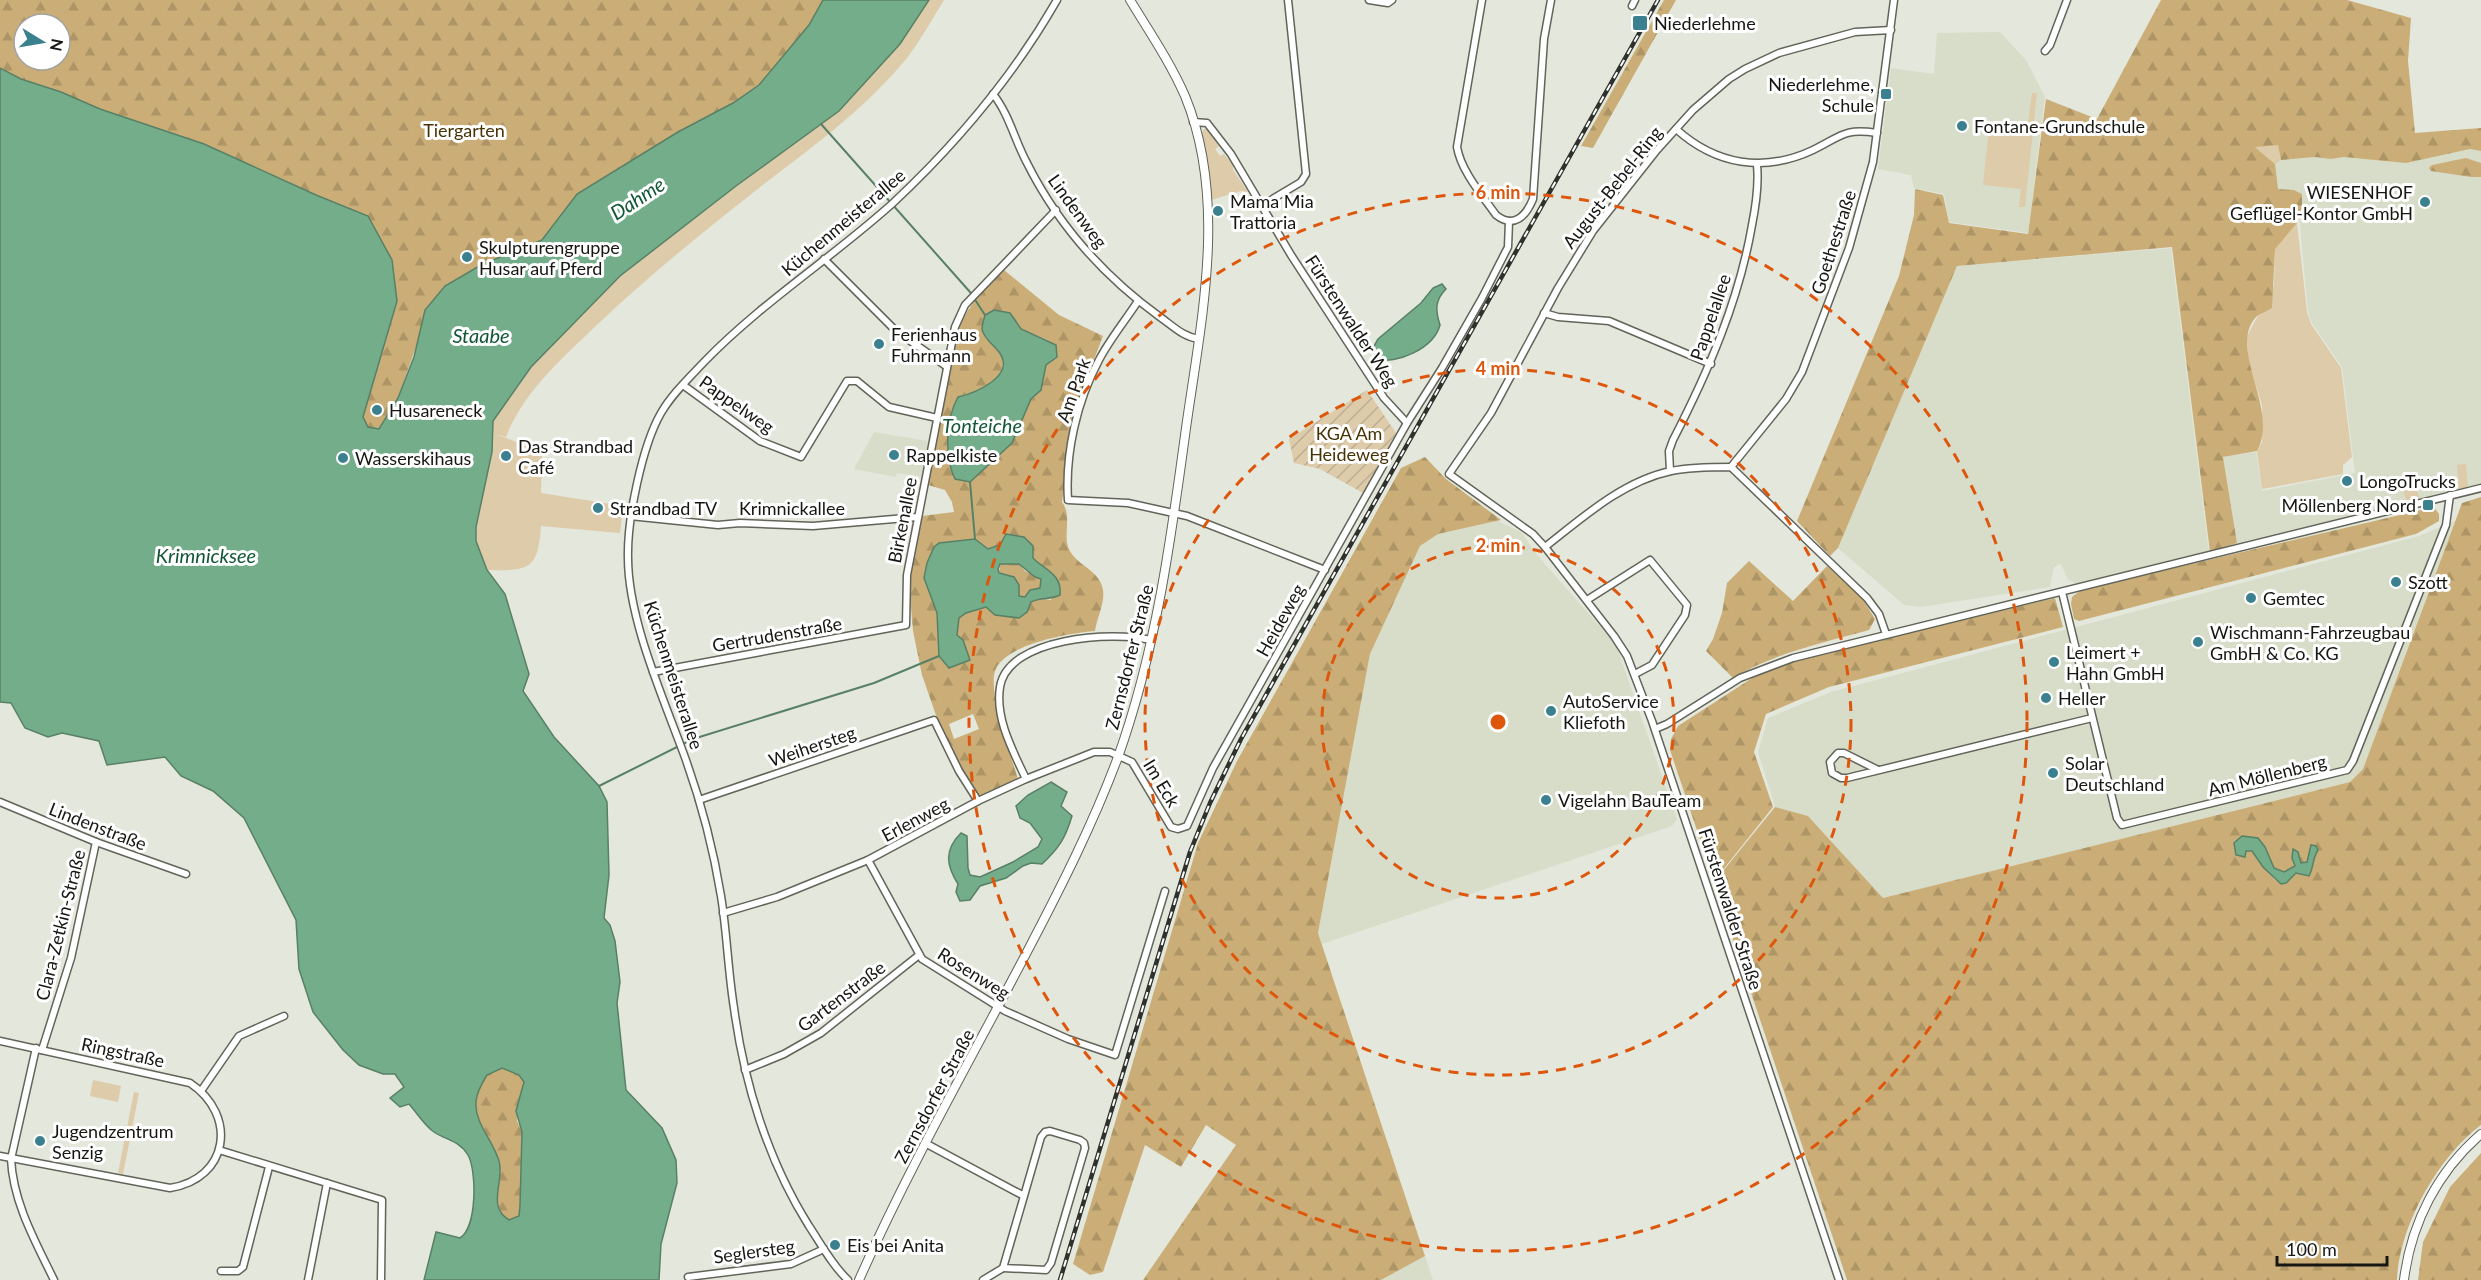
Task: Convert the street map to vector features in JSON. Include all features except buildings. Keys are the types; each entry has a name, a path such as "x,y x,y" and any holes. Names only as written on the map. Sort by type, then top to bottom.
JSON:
{"street":[{"name":"Küchenmeisterallee","path":"848,1280 798,1209 774,1158 745,1070 733,1004 723,913 713,856 699,800 653,672 632,594 627,560 630,516 652,430 663,409 682,385 733,332 888,207 949,146 993,94 1058,0"},
{"name":"Zernsdorfer Straße","path":"859,1280 926,1143 1082,844 1118,755 1151,640 1167,567 1208,265 1208,225 1201,159 1185,96 1130,0"},
{"path":"1261,206 1301,182 1306,174 1288,0"},
{"path":"1369,0 1388,3 1392,0"},
{"path":"1482,0 1456,147 1474,182 1496,215 1502,220 1509,221 1516,221 1523,217 1533,199 1544,39 1551,0"},
{"name":"Goethestraße","path":"1731,467 1786,399 1809,357 1857,225 1868,183 1877,133 1894,0"},
{"path":"2045,51 2050,45 2067,0"},
{"name":"August-Bebel-Ring","path":"1449,474 1491,413 1544,313 1593,231 1646,163 1693,110 1722,85 1763,60 1805,45 1855,32 1891,30"},
{"name":"Lindenweg","path":"993,94 1000,103 1027,164 1056,210 1089,255 1138,302 1186,336 1199,339"},
{"name":"Fürstenwalder Weg","path":"1193,122 1202,121 1210,126 1231,154 1261,206 1383,398 1407,423"},
{"path":"1676,129 1694,142 1724,158 1757,165 1778,163 1797,157 1841,133 1855,130 1877,133"},
{"name":"Pappelallee","path":"1670,471 1669,451 1673,440 1711,364 1739,282 1756,205 1757,165"},
{"name":"Birkenallee","path":"906,625 907,575 955,327 965,305 1056,210"},
{"name":"Heideweg","path":"1178,829 1186,826 1213,768 1407,423 1482,298 1508,247 1509,221"},
{"path":"824,259 895,330 946,366"},
{"name":"Am Park","path":"1138,302 1098,362 1079,410 1069,462 1068,500 1128,503 1175,513"},
{"path":"1544,313 1558,317 1609,321 1711,364"},
{"name":"Pappelweg","path":"682,385 760,441 801,457 848,381 857,381 889,407 937,418"},
{"path":"1545,547 1604,503 1635,485 1670,471 1699,467 1731,467 1867,598 1879,614 1886,634"},
{"name":"Fürstenwalder Straße","path":"1449,474 1533,534 1614,636 1635,674 1839,1280"},
{"path":"1655,729 1667,724 1723,688 1760,670 1793,658 2481,488"},
{"name":"Am Möllenberg","path":"2062,592 2117,818 2122,825 2347,770 2353,762 2446,525 2450,495"},
{"path":"1175,513 1325,570"},
{"name":"Krimnickallee","path":"630,516 718,525 740,522 813,526 917,517"},
{"path":"1587,600 1650,560 1687,605 1685,615 1652,665 1635,674"},
{"name":"Gertrudenstraße","path":"653,672 906,625"},
{"path":"1026,779 1006,732 1000,705 1000,686 1012,666 1029,654 1072,639 1099,637 1151,640"},
{"path":"1878,770 1844,753 1838,753 1830,762 1832,773 1841,778 1878,770 2092,718"},
{"name":"Weihersteg","path":"699,800 934,720 959,771 978,801"},
{"name":"Erlenweg","path":"723,913 777,897 868,860 978,801 1026,779 1094,752 1110,752 1118,755"},
{"name":"Im Eck","path":"1118,755 1129,760 1138,769 1171,827 1178,829"},
{"name":"Lindenstraße","path":"0,802 96,842 186,874"},
{"name":"Clara-Zetkin-Straße","path":"11,1159 39,1049 71,958 96,842"},
{"name":"Rosenweg","path":"868,860 919,956 998,1007 1068,1039 1115,1055 1165,891"},
{"name":"Gartenstraße","path":"745,1070 784,1054 827,1029 919,956"},
{"path":"0,1156 170,1188 184,1185 197,1178 208,1168 219,1150 221,1136 219,1117 213,1105 201,1091 239,1036 284,1016"},
{"name":"Ringstraße","path":"0,1041 183,1081 201,1091"},
{"path":"983,1280 1003,1269 1040,1271 1046,1270 1051,1263 1085,1148 1084,1143 1080,1140 1050,1131 1045,1132 1041,1137 1003,1269"},
{"path":"2404,1280 2415,1230 2428,1200 2450,1166 2481,1134"},
{"path":"926,1143 1024,1196"},
{"path":"219,1150 382,1200 381,1277"},
{"path":"11,1159 12,1175 20,1206 54,1280"},
{"path":"221,1271 238,1270 243,1267 269,1167"},
{"path":"308,1280 327,1183"},
{"name":"Seglersteg","path":"688,1277 791,1264 824,1249"}],"shaded area":[{"name":"Fontane-Grundschule","path":"2000,32 2026,60 2045,97 2028,233 1949,222 1944,194 1914,188 1911,175 1878,169 1891,68 1934,74 1937,33"},
{"path":"2481,129 2481,484 2237,543 2223,457 2256,452 2262,491 2355,473 2342,367 2312,323 2308,312 2297,193 2276,194 2271,145"},
{"path":"2171,248 2209,552 2077,584 2068,580 2061,564 2054,567 2050,587 1921,607 1904,605 1838,548 1957,266"},
{"name":"Rappelkiste","path":"874,432 928,441 922,477 897,473 896,477 854,469"},
{"path":"1498,521 1521,532 1538,556 1616,645 1677,819 1672,826 1322,944 1318,933 1370,654 1420,546 1438,534"},
{"path":"2455,521 2363,769 2350,782 1883,898 1808,816 1775,807 1758,752 1768,718 1831,692 2419,536"},
{"path":"1425,1256 1433,1280 1381,1280"}],"green space":[{"name":"Tiergarten","path":"0,0 823,0 809,25 759,85 733,103 678,132 577,194 542,240 481,265 418,341 398,398 379,429 368,427 363,417 397,301 347,207 204,144 100,109 61,92 21,79 0,68"},
{"path":"929,0 944,0 910,54 894,73 841,124 701,234 620,304 534,389 523,404 506,437 496,434 542,452 541,493 623,506 620,533 541,526 537,552 529,565 513,570 487,570 476,541 476,527 492,452 493,421 531,367 620,276 733,188 839,111 900,44"},
{"path":"1664,0 1676,0 1593,148 1581,146"},
{"path":"2161,0 2347,0 2411,18 2408,61 2415,133 2481,128 2481,151 2470,149 2406,163 2344,157 2281,160 2278,145 2255,147 2275,164 2278,189 2294,190 2302,194 2302,207 2297,223 2275,249 2272,308 2256,317 2249,330 2247,346 2262,417 2262,434 2257,451 2223,457 2237,543 2210,552 2172,247 1957,266 1838,548 1830,556 1797,521 1899,276 1914,215 1915,189 1943,195 1949,223 2028,234 2046,99 2097,119"},
{"path":"2032,93 2037,93 2025,207 2019,207 2021,189 1983,185 1989,128 2027,132"},
{"path":"1204,129 1207,129 1219,146 1215,149 1220,156 1224,154 1232,163 1233,170 1248,192 1241,191 1211,200 1201,134"},
{"path":"2278,144 2281,160 2275,164 2254,146"},
{"path":"2466,158 2481,163 2481,177 2431,171 2429,168 2432,165"},
{"path":"2297,223 2307,312 2311,324 2341,368 2352,457 2343,465 2343,474 2262,489 2257,451 2262,442 2262,405 2248,360 2247,336 2274,286 2275,248"},
{"path":"1004,270 1059,315 1103,336 1077,404 1062,502 1067,517 1067,543 1070,550 1074,557 1097,576 1103,595 1095,631 1055,637 1024,647 1001,662 995,671 997,708 1018,779 977,797 938,721 922,675 913,631 909,584 922,516 954,512 952,502 945,490 928,485 958,330 972,305","holes":["1010,313 1021,329 1047,340 1041,390 1031,399 1022,418 970,482 949,439 948,424 958,397 982,388 996,378 1001,371 1003,363 1001,355 986,337","1006,534 1024,538 1033,546 1033,558 1053,573 1051,600 1040,598 1031,602 1027,612 1011,616 996,614 986,607 965,613 959,618 957,635 939,656 937,613 924,578 934,547 939,543 975,539 988,549 1000,545","973,714 979,729 954,739 949,724"]},
{"name":"KGA Am Heideweg","path":"1367,390 1396,433 1363,493 1320,469 1294,463 1289,439"},
{"path":"1425,457 1446,479 1501,520 1438,534 1420,546 1370,654 1318,933 1425,1256 1381,1280 1143,1280 1236,1145 1206,1125 1181,1167 1145,1145 1103,1272 1090,1275 1073,1264 1198,843 1237,761 1401,468"},
{"path":"2466,464 2468,487 2459,489 2457,465"},
{"path":"2415,482 2419,497 2406,500 2401,483"},
{"path":"2481,497 2481,1125 2450,1155 2424,1194 2405,1238 2399,1259 2397,1280 1847,1280 1714,882 1775,807 1808,816 1883,898 2350,782 2363,769 2462,503","holes":["2265,847 2274,868 2285,872 2312,859 2309,876 2296,873 2286,883 2275,880 2252,851 2246,851"]},
{"path":"2434,507 2439,514 2439,521 2416,534 2079,621 2074,619 2072,597 2081,590"},
{"path":"1749,561 1793,601 1827,566 1862,598 1875,619 1869,630 1782,655 1733,678 1706,651 1722,613 1727,583"},
{"path":"1000,564 1019,564 1025,571 1041,579 1040,588 1025,597 1019,596 1019,585 999,573"},
{"path":"2055,598 2063,627 1829,687 1766,714 1754,752 1773,807 1714,881 1670,750 1671,739 1678,726 1763,671 1794,660"},
{"path":"502,1068 519,1075 524,1082 523,1092 518,1101 517,1121 522,1132 519,1216 509,1220 499,1208 499,1161 476,1109 477,1094 487,1075"},
{"path":"93,1080 121,1086 118,1102 90,1096"},
{"path":"134,1092 139,1093 123,1174 118,1173"},
{"path":"2481,1153 2481,1280 2418,1280 2423,1242 2450,1187"}],"water":[{"name":"Krimnicksee","path":"823,0 929,0 900,44 839,111 736,186 620,276 531,367 493,421 492,452 476,527 476,541 487,570 505,594 529,674 523,691 554,737 599,786 607,802 609,875 604,918 610,925 615,941 620,982 617,1003 626,1090 662,1128 676,1160 677,1183 661,1244 659,1280 424,1280 436,1232 460,1238 470,1223 474,1186 468,1155 457,1144 439,1135 424,1123 409,1104 400,1107 390,1098 404,1087 395,1074 383,1074 359,1065 343,1050 313,1012 299,969 296,920 244,818 213,791 181,776 165,757 107,765 99,741 62,733 48,737 25,728 11,703 0,702 0,68 21,79 61,92 100,109 204,144 368,216 392,260 397,301 363,417 368,427 379,429 398,398 414,357 425,310 445,286 481,265 542,240 577,194 678,132 733,103 759,85 809,25","holes":["502,1068 519,1075 524,1082 516,1111 522,1132 520,1206 519,1216 509,1220 499,1208 497,1200 499,1161 478,1117 476,1101 487,1075"]},
{"path":"1442,284 1446,289 1437,306 1440,325 1430,341 1414,353 1404,357 1375,359 1373,348 1378,339 1421,303 1433,288"},
{"name":"Tonteiche","path":"994,310 1010,313 1021,329 1056,345 1057,357 1046,365 1041,390 1031,399 1012,443 970,482 955,479 951,470 948,449 949,426 958,397 974,392 992,382 1003,369 1003,361 999,352 986,338 982,329 985,315"},
{"path":"1006,534 1024,537 1033,546 1033,558 1056,577 1060,595 1031,602 1027,612 1019,618 995,615 986,607 966,613 959,618 957,635 963,640 970,660 949,668 939,656 937,613 924,578 927,563 934,547 939,543 975,539 988,549 1000,545","holes":["1000,564 1019,564 1041,579 1040,588 1030,590 1025,597 1019,596 1019,585 1014,577 999,573 998,569"]},
{"path":"1051,782 1067,792 1061,806 1072,816 1067,831 1057,848 1042,864 1031,863 1023,866 1006,878 980,886 970,900 960,901 956,892 958,884 949,864 949,852 955,839 961,833 967,836 970,875 980,877 1013,862 1038,847 1042,839 1030,823 1020,818 1016,806 1028,795"},
{"path":"2242,836 2258,838 2265,847 2274,868 2284,872 2295,866 2292,858 2293,849 2298,852 2301,863 2307,862 2311,845 2316,846 2318,850 2309,876 2296,873 2286,883 2281,884 2263,867 2252,851 2246,851 2245,857 2236,855 2234,843"}],"waterway":[{"path":"821,124 970,292 985,315"},
{"path":"970,482 975,539"},
{"path":"599,786 693,739 874,683 939,656"}],"railway":[{"path":"1060,1280 1190,852 1210,803 1241,739 1658,0"}],"place":[{"name":"Niederlehme","path":"1640,23"},
{"name":"Niederlehme, Schule","path":"1886,94"},
{"name":"Fontane-Grundschule","path":"1962,126"},
{"name":"WIESENHOF Geflügel-Kontor GmbH","path":"2425,202"},
{"name":"Mama Mia Trattoria","path":"1218,211"},
{"name":"Skulpturengruppe Husar auf Pferd","path":"467,257"},
{"name":"Ferienhaus Fuhrmann","path":"879,344"},
{"name":"Husareneck","path":"377,410"},
{"name":"Rappelkiste","path":"894,455"},
{"name":"Das Strandbad Café","path":"506,456"},
{"name":"Wasserskihaus","path":"343,458"},
{"name":"LongoTrucks","path":"2347,481"},
{"name":"Möllenberg Nord","path":"2428,505"},
{"name":"Strandbad TV","path":"598,508"},
{"name":"Szott","path":"2396,582"},
{"name":"Gemtec","path":"2251,598"},
{"name":"Wischmann-Fahrzeugbau GmbH & Co. KG","path":"2198,642"},
{"name":"Leimert + Hahn GmbH","path":"2054,662"},
{"name":"Heller","path":"2046,698"},
{"name":"AutoService Kliefoth","path":"1551,711"},
{"name":"Solar Deutschland","path":"2053,773"},
{"name":"Vigelahn BauTeam","path":"1546,800"},
{"name":"Jugendzentrum Senzig","path":"40,1141"},
{"name":"Eis bei Anita","path":"835,1245"}],"water label":[{"name":"Dahme","path":"637,198"},
{"name":"Staabe","path":"481,335"}]}
